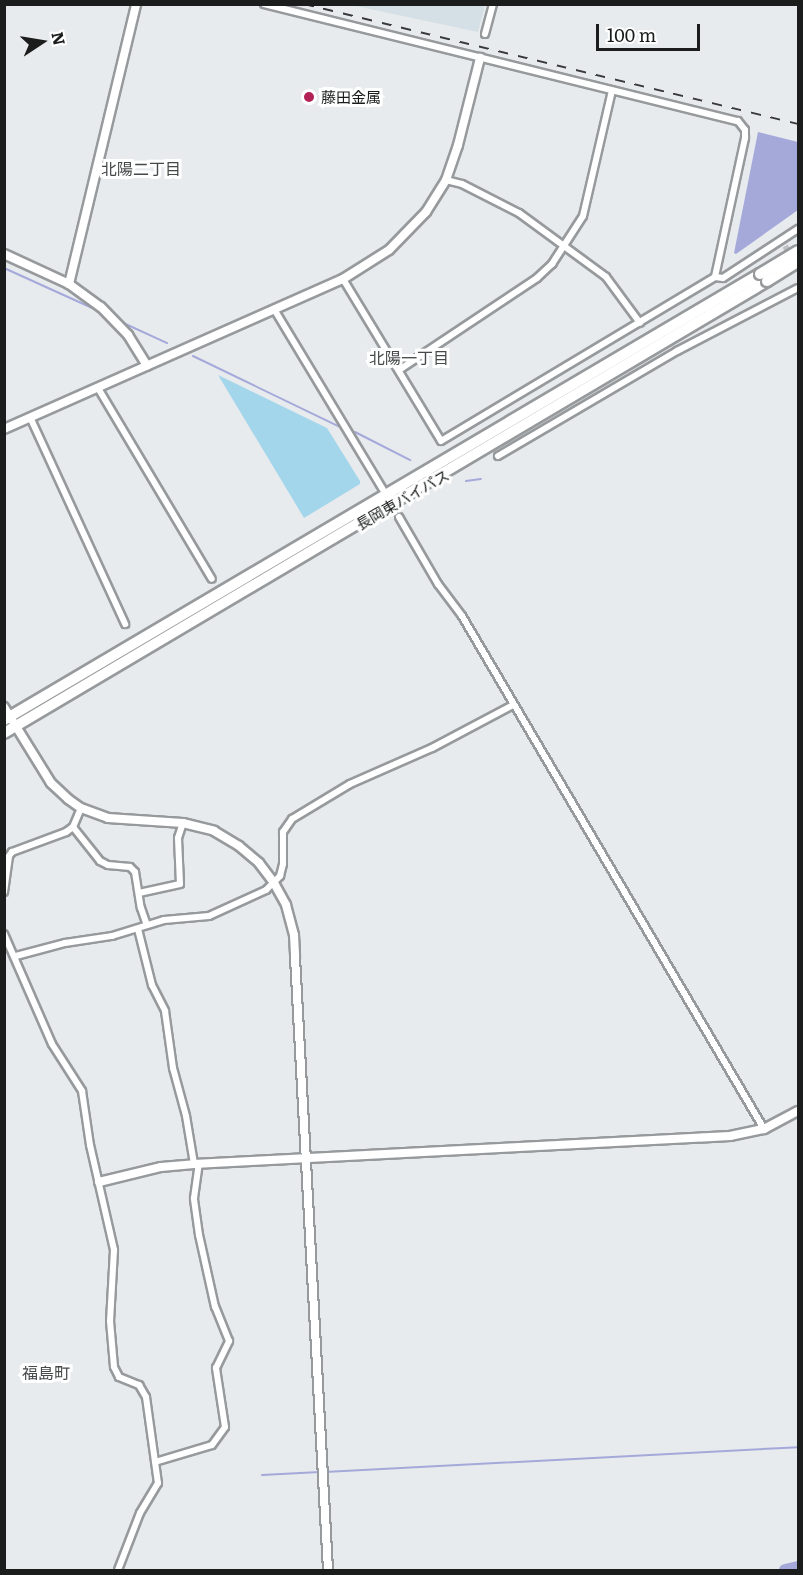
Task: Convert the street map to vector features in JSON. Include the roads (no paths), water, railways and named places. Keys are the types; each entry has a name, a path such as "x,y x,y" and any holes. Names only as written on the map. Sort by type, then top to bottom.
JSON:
{"highway":[{"name":"長岡東バイパス","path":"4,733 9,718 654,350 764,278 798,250"},
{"name":"長岡東バイパス","path":"764,278 798,262"}],"street":[{"path":"69,284 136,4"},
{"path":"264,4 731,119 742,126 745,138 715,277"},
{"path":"485,34 493,4"},
{"path":"4,429 343,279 374,261 402,239 426,212 446,180 458,145 480,58"},
{"path":"399,370 537,278 565,247 583,216 612,90"},
{"path":"446,180 462,184 519,213 613,284 640,323"},
{"path":"343,279 441,441 715,277 723,278 783,243 798,229"},
{"path":"4,254 69,284 116,321 147,366"},
{"path":"498,456 677,351 798,288"},
{"path":"274,309 383,490"},
{"path":"98,388 212,579"},
{"path":"30,417 125,624"},
{"path":"399,517 438,584 462,616 764,1129"},
{"path":"16,956 138,929 170,919 209,916 266,890 274,883 282,870 283,832 292,819 350,783 432,748 513,705"},
{"path":"9,718 51,783 81,808 118,819 197,825 229,839 250,855 274,883 286,905 294,935 328,1570"},
{"path":"4,892 9,856 12,852 62,835 73,827 81,808"},
{"path":"139,893 180,884 178,838 183,823"},
{"path":"73,827 100,861 108,865 130,867 135,872 141,908 147,925"},
{"path":"138,929 152,985 165,1011 171,1058 196,1164 194,1197 199,1235 215,1307 229,1341 216,1368 225,1427 212,1446 155,1462"},
{"path":"4,934 16,956 40,1020 82,1091 114,1250 110,1321 114,1366 119,1377 139,1385 146,1397 158,1483 140,1513 118,1570"},
{"path":"99,1182 161,1167 196,1164 739,1134 764,1129 798,1111"}],"waterway":[{"path":"4,268 103,313"},
{"path":"119,321 167,343"},
{"path":"193,356 340,427"},
{"path":"355,432 410,460"},
{"path":"466,481 481,479"},
{"path":"325,1472 798,1447"},
{"path":"262,1475 320,1472"},
{"path":"785,1570 798,1567"}],"tunnel":[{"path":"785,246 792,257"},
{"path":"390,501 399,517"}],"railway":[{"path":"304,4 798,124"}],"place":[{"name":"藤田金属","path":"309,97"}],"district":[{"name":"北陽二丁目","path":"141,168"},
{"name":"北陽一丁目","path":"409,357"},
{"name":"福島町","path":"46,1372"}]}
